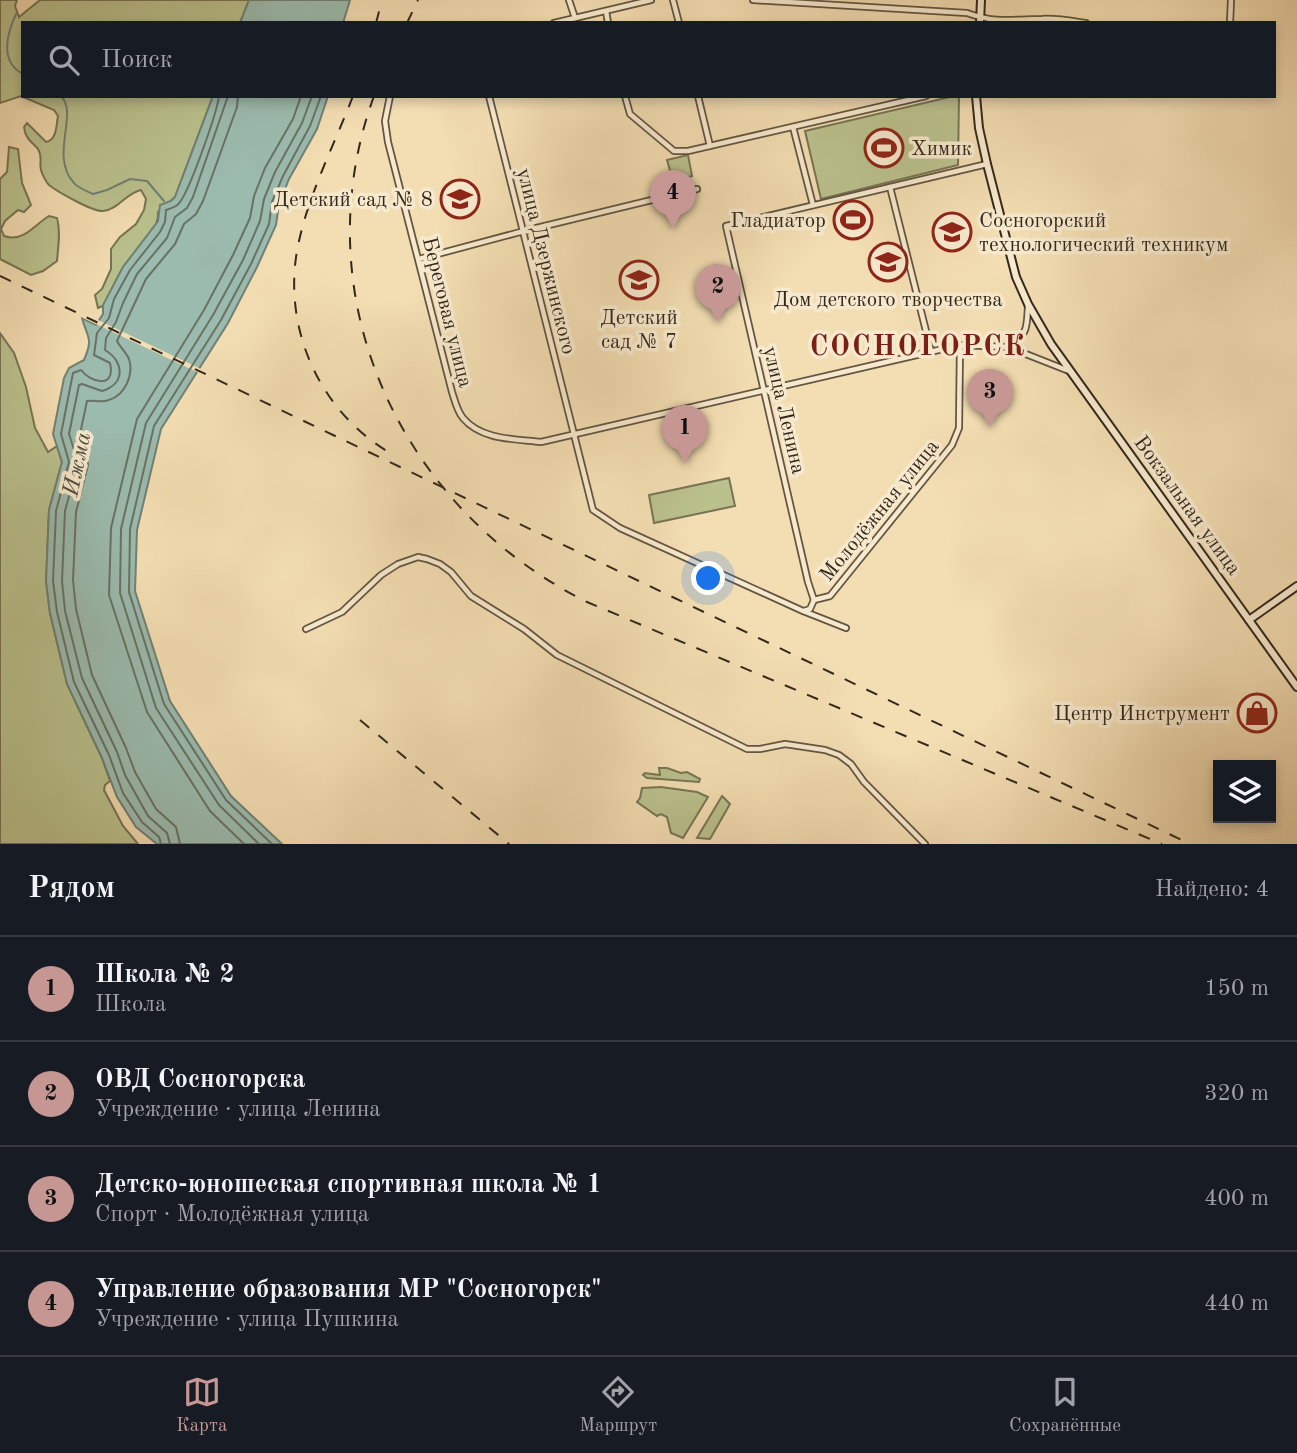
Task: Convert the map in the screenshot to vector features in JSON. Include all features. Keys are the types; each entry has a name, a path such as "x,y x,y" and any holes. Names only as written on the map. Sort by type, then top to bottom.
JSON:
{"main road":[{"path":"980,20 981,0"},
{"name":"Вокзальная улица","path":"976,98 987,164 1016,277 1028,304 1051,344 1297,687"},
{"path":"1250,620 1297,586"}],"street":[{"path":"569,0 575,18"},
{"path":"562,21 651,0"},
{"path":"673,0 678,21"},
{"path":"753,0 967,13 980,20"},
{"path":"1230,21 1231,0"},
{"path":"606,11 608,21"},
{"path":"1021,21 1064,21"},
{"name":"Береговая улица","path":"390,98 385,121 388,142 419,259 431,318 460,416 472,428 502,438 541,442 960,345 1008,347 1073,373"},
{"name":"улица Дзержинского","path":"490,98 593,510 620,528 803,611"},
{"path":"626,98 630,114 674,151 688,151 917,98"},
{"path":"698,98 710,146"},
{"path":"793,127 813,205 987,164"},
{"path":"890,187 931,351"},
{"path":"419,259 697,189"},
{"name":"улица Ленина","path":"813,205 726,226 814,600"},
{"path":"1008,347 1022,338 1027,326 1028,304"},
{"name":"Молодёжная улица","path":"803,611 810,609 814,600 830,596 952,445 959,428 960,345"},
{"path":"306,629 342,612 381,575 398,564 418,557 426,558 445,568 471,596 524,629 557,656 747,749 785,744 825,750 839,755 851,764 864,782 925,844"},
{"path":"803,611 846,628"}],"green space":[{"path":"0,0 17,0 15,6 19,17 40,0 249,0 241,21 21,21 21,96 0,103"},
{"path":"26,98 212,98 175,197 158,212 150,235 122,269 105,305 98,308 95,295 102,289 111,269 111,249 120,237 136,224 144,210 146,199 141,190 103,211 76,201 48,184 41,170 38,149 27,137 24,127 27,123 46,142 50,141 54,136 58,116 54,110"},
{"name":"Химик","path":"945,98 959,98 958,165 821,199 805,131"},
{"path":"9,147 18,149 22,183 31,205 24,212 18,210 5,221 1,229 4,236 11,238 23,235 49,216 57,218 58,223 57,261 43,271 31,275 0,259 0,179 7,172"},
{"path":"688,155 692,176 673,181 667,160"},
{"path":"0,333 14,353 26,387 35,428 48,452 57,446 62,462 49,510 46,581 50,613 67,684 102,758 110,781 104,790 123,826 138,844 0,844"},
{"path":"729,478 735,506 654,523 649,495"},
{"path":"659,768 687,772 700,779 699,782 647,778 643,775 660,775"},
{"path":"661,787 697,792 708,797 683,838 671,833 667,817 661,814 657,816 637,802 642,788"},
{"path":"722,796 730,804 710,839 697,838"}],"water":[{"path":"249,0 350,0 344,21 241,21"},
{"name":"Ижма","path":"212,98 327,98 317,129 289,179 279,204 276,225 257,267 228,323 161,429 137,530 135,591 170,701 231,796 282,844 157,844 136,827 117,797 67,684 50,613 46,581 49,510 62,462 53,434 64,378 69,368 84,360 89,347 89,338 82,318 96,325 123,267 158,221 160,205 175,197"}],"pier":[{"path":"84,315 94,322 96,319 201,369 199,373 79,316"}],"waterway":[{"path":"16,14 7,48 11,63 21,73"},
{"path":"62,98 67,113 64,161 67,172 76,185 93,194 130,179 147,181 164,201"}],"railway":[{"path":"377,21 382,0"},
{"path":"408,21 418,0"},
{"path":"352,98 304,222 295,272 295,303 301,334 311,363 325,390 344,415 366,436 392,454"},
{"path":"373,98 355,171 350,246 360,319 383,389 418,454 465,512 521,562 587,602 1162,844"},
{"path":"0,276 1190,844"},
{"path":"360,720 509,844"}],"place":[{"name":"Химик","path":"884,148"},
{"name":"Детский сад № 8","path":"460,199"},
{"name":"Гладиатор","path":"853,220"},
{"name":"Управление образования МР \"Сосногорск\"","path":"673,228"},
{"name":"Сосногорский технологический техникум","path":"952,232"},
{"name":"Дом детского творчества","path":"888,262"},
{"name":"Детский сад № 7","path":"639,280"},
{"name":"ОВД Сосногорска","path":"718,322"},
{"name":"Детско-юношеская спортивная школа № 1","path":"990,427"},
{"name":"Школа № 2","path":"685,463"},
{"name":"Центр Инструмент","path":"1257,713"}],"district":[{"name":"СОСНОГОРСК","path":"918,345"}]}
